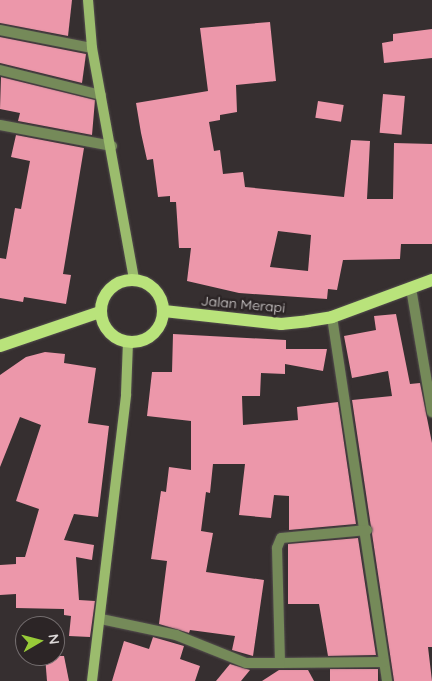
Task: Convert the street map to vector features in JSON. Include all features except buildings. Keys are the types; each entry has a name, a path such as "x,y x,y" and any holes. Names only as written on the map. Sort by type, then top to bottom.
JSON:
{"main road":[{"path":"134,279 154,290 164,311 160,325 150,337 128,342 109,332 100,312 104,297 114,284 134,279"},
{"name":"Jalan Merapi","path":"164,311 281,324 332,317 432,280"},
{"path":"0,346 100,312"}],"street":[{"path":"88,0 92,48 112,146 134,279"},
{"path":"0,30 92,48"},
{"path":"0,70 101,95"},
{"path":"0,125 112,146"},
{"path":"411,288 432,412"},
{"path":"332,317 367,530 388,681"},
{"path":"92,681 101,619 128,342"},
{"path":"280,663 277,548 281,538 367,530"},
{"path":"101,619 176,635 246,663 384,662"}]}
